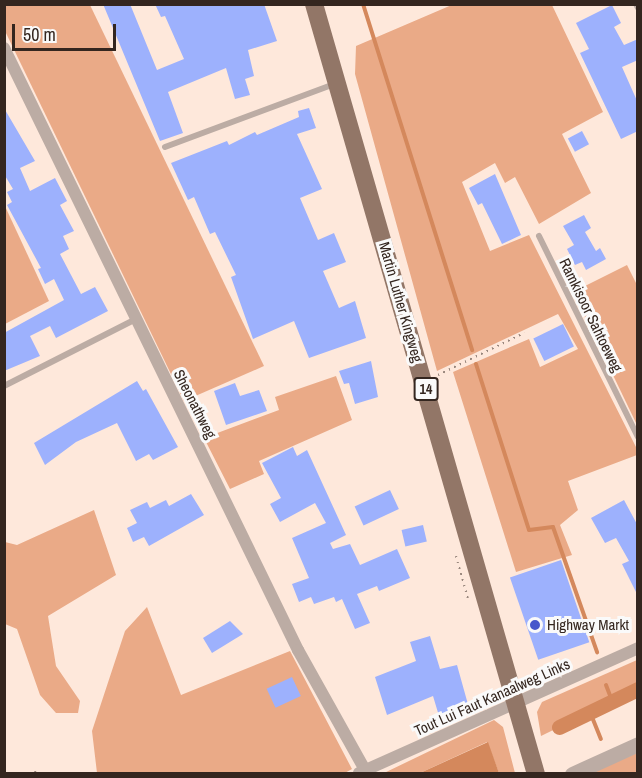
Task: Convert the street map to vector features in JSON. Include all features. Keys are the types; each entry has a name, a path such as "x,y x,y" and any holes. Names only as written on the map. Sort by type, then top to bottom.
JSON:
{"main road":[{"name":"Martin Luther Kingweg","path":"314,4 536,774"}],"street":[{"name":"Sheonathweg","path":"4,48 298,650 361,772"},
{"name":"Tout Lui Faut Kanaalweg Links","path":"361,772 638,648"},
{"path":"572,774 638,744"}],"lane":[{"path":"165,147 337,82"},
{"name":"Ramkisoor Sahtoeweg","path":"538,236 638,437"},
{"path":"4,386 136,319"}],"path":[{"path":"424,381 524,333"}],"shaded area":[{"path":"5,4 90,5 264,366 184,401 5,31"},
{"path":"454,4 552,5 603,112 562,134 591,193 539,224 515,177 505,183 495,163 462,182 490,251 529,235 637,449 637,455 568,481 578,510 560,525 572,555 516,572 453,372 529,339 540,367 578,349 558,314 437,371 355,74 356,46"},
{"path":"4,204 49,301 5,324 4,324"},
{"path":"627,265 637,285 637,425 573,292"},
{"path":"336,376 352,420 259,461 264,474 230,489 204,438 279,410 275,397"},
{"path":"94,510 116,575 48,616 56,666 80,701 78,713 56,713 40,695 17,629 5,624 5,542 17,545"},
{"path":"147,607 181,695 290,651 352,769 343,774 97,773 92,731 125,631"},
{"path":"637,660 637,689 541,736 537,712 542,702"},
{"path":"494,720 503,727 515,773 499,773 487,742 420,773 382,774"},
{"path":"488,742 499,773 420,773"},
{"path":"637,753 637,773 590,773"}],"building":[{"path":"103,4 130,4 157,70 184,59 165,16 161,17 155,4 264,4 277,41 248,50 254,76 245,79 250,95 235,99 226,68 168,92 183,133 160,141"},
{"path":"612,5 621,23 614,27 624,45 638,39 638,60 622,67 638,103 638,131 621,139 580,53 589,49 576,23"},
{"path":"4,108 35,161 20,168 30,191 55,178 67,201 60,205 74,231 63,236 69,249 60,254 81,294 95,287 108,311 56,338 50,326 30,336 40,356 4,371 4,333 64,300 54,279 45,284 38,269 41,268 7,205 12,202 7,192 13,189 4,174"},
{"path":"309,108 316,128 297,134 322,189 300,198 318,240 334,233 346,262 323,271 339,308 355,301 366,338 309,358 294,321 253,339 231,277 236,275 215,232 210,234 194,197 188,200 171,163 227,141 229,145 255,132 257,135 299,117 298,111"},
{"path":"582,131 589,144 575,152 568,139"},
{"path":"495,174 521,235 502,244 482,203 478,205 469,188"},
{"path":"584,215 591,228 585,232 596,251 600,248 606,259 586,270 582,262 575,265 567,249 574,245 563,226"},
{"path":"563,324 574,346 544,361 533,338"},
{"path":"371,361 378,397 355,404 349,383 344,384 339,371"},
{"path":"137,381 143,391 146,389 178,447 153,460 149,454 136,461 117,423 76,442 45,465 34,443"},
{"path":"235,383 240,396 259,390 267,411 226,425 214,391"},
{"path":"293,447 297,456 307,450 346,535 330,543 333,549 350,544 360,565 397,549 410,578 379,591 377,586 357,594 370,623 355,629 342,599 336,602 334,597 314,604 311,597 299,602 292,584 309,578 292,538 326,523 315,503 280,522 270,504 281,498 262,463"},
{"path":"390,490 399,509 364,526 355,506"},
{"path":"191,494 204,515 149,546 144,537 133,542 127,528 137,523 130,510 147,502 150,508 166,500 169,506"},
{"path":"624,500 638,526 638,596 622,564 629,561 616,538 605,543 591,518"},
{"path":"423,525 427,542 405,547 402,530"},
{"path":"561,560 589,642 538,660 510,578"},
{"path":"230,621 243,634 212,653 203,638"},
{"path":"430,636 440,669 457,665 469,708 439,716 433,696 387,715 375,677 416,661 410,642"},
{"path":"292,677 301,696 275,708 267,689"}],"waterway":[{"path":"363,4 472,350"},
{"path":"476,364 529,530 553,527 597,652"},
{"path":"606,685 612,701"},
{"path":"559,727 638,689"},
{"path":"590,712 601,739"}],"place":[{"name":"Highway Markt","path":"535,625"}]}
